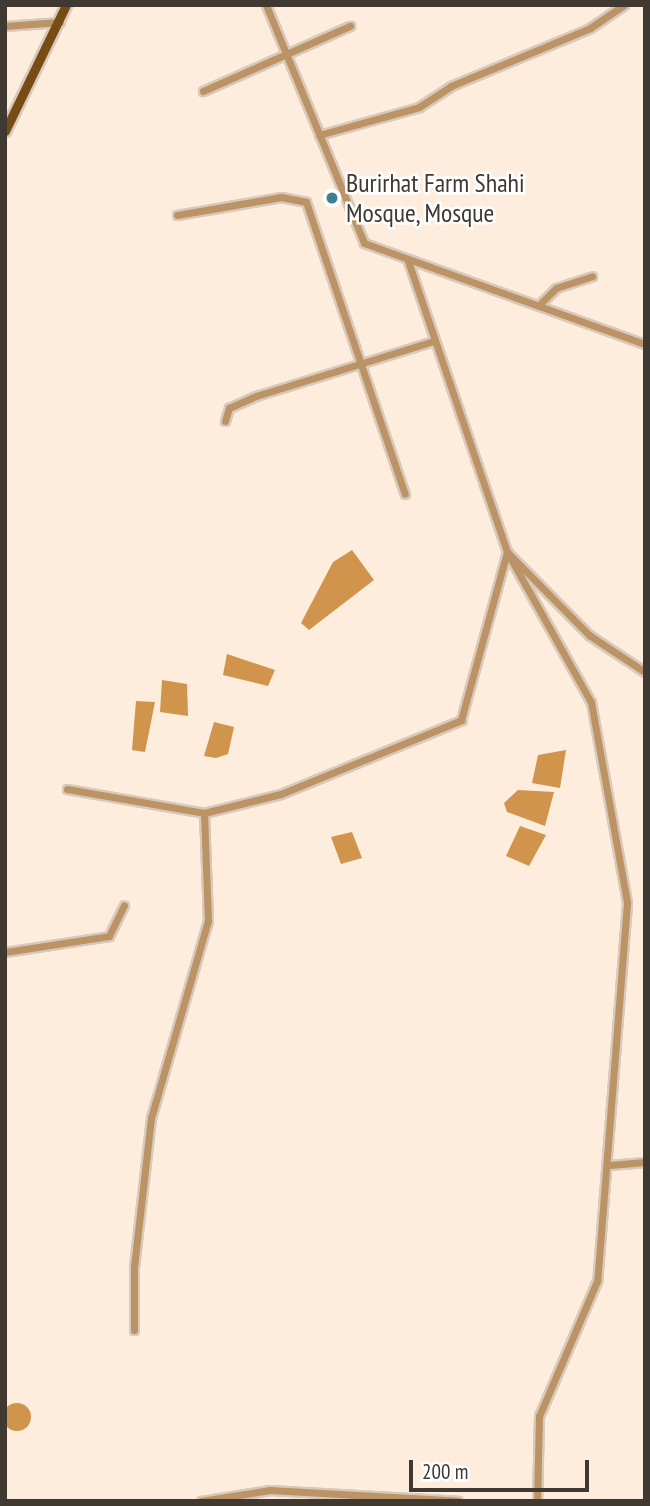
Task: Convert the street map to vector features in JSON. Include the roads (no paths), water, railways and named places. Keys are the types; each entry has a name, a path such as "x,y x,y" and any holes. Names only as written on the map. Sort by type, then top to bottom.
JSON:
{"main road":[{"path":"5,131 66,5"}],"street":[{"path":"266,5 283,58 364,243 408,261 541,303 645,344"},
{"path":"319,135 419,107 451,86 590,28 624,5"},
{"path":"5,26 60,22"},
{"path":"203,91 283,58 350,26"},
{"path":"177,215 281,197 306,202 405,494"},
{"path":"408,261 508,552 591,702 626,903 611,1065 610,1165 597,1281 538,1416 537,1501"},
{"path":"541,303 556,288 593,276"},
{"path":"225,421 238,404 360,362 434,341"},
{"path":"508,552 589,635 645,673"},
{"path":"67,789 204,813 281,794 461,720 508,552"},
{"path":"134,1330 134,1267 151,1118 208,921 204,813"},
{"path":"5,952 109,936 124,905"},
{"path":"610,1165 645,1162"},
{"path":"201,1501 270,1490 458,1501"}],"place":[{"name":"Burirhat Farm Shahi Mosque, Mosque","path":"332,198"}]}
